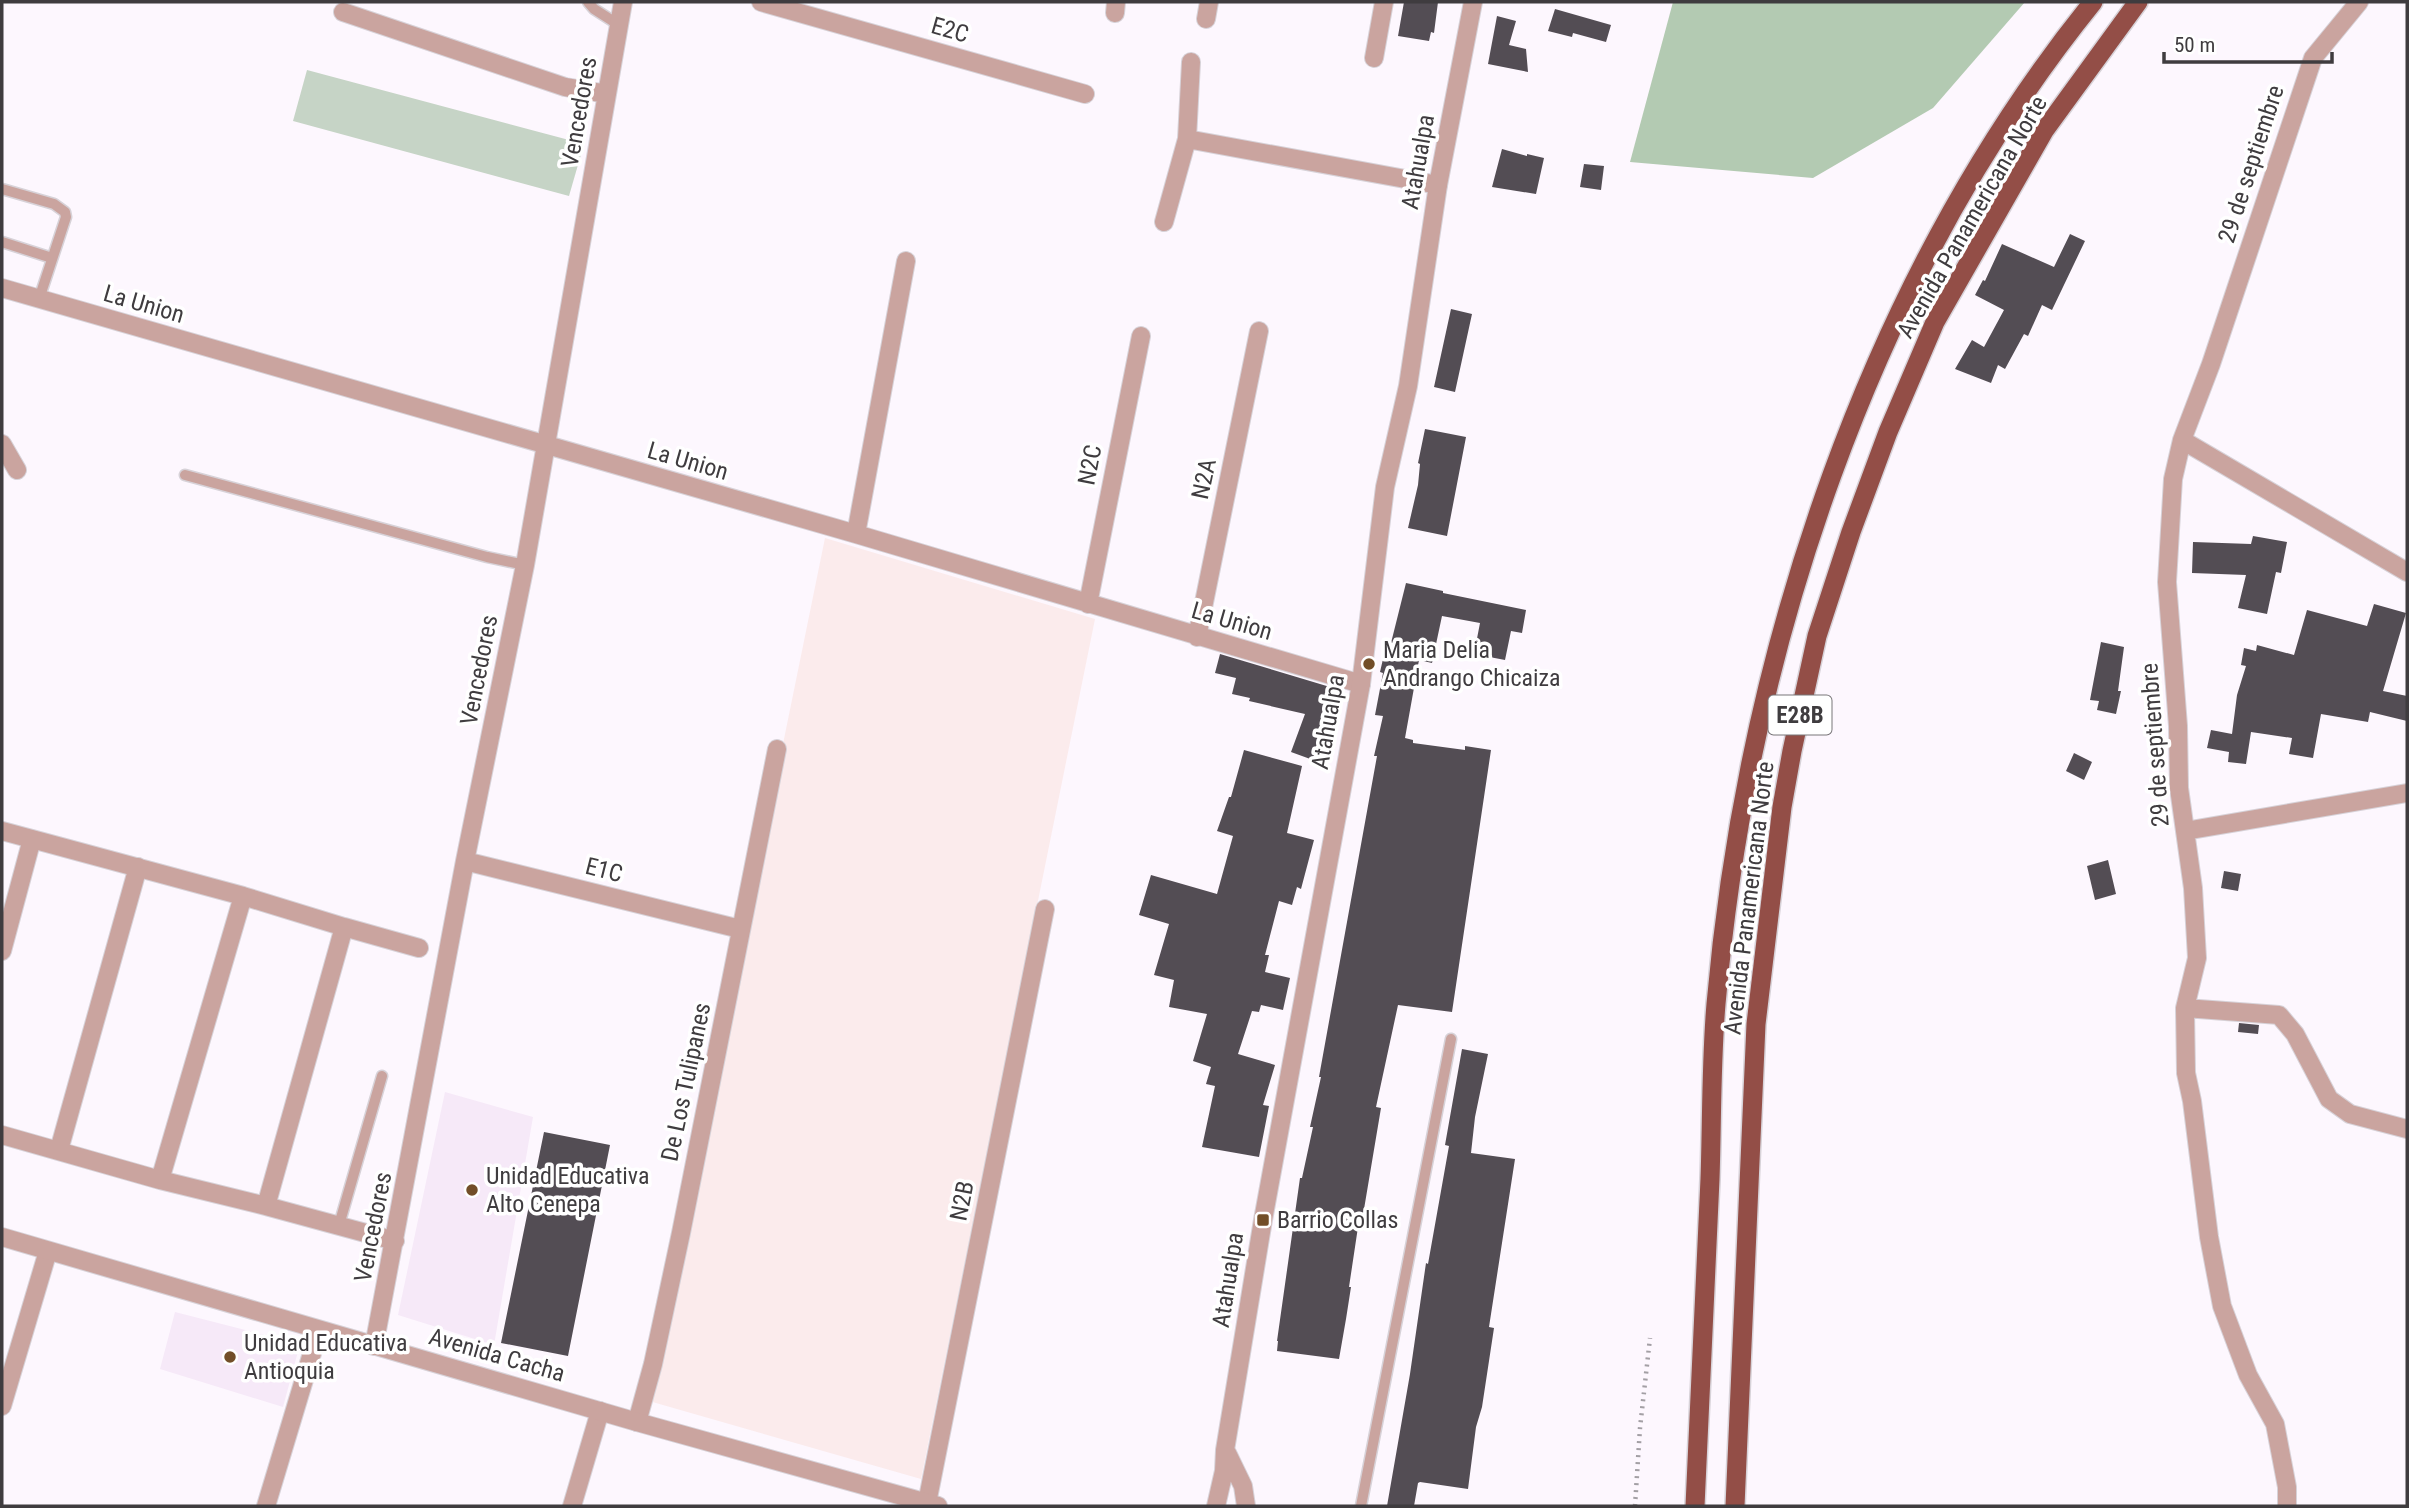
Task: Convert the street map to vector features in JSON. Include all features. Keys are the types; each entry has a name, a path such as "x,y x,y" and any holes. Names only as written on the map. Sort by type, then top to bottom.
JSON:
{"highway":[{"name":"Avenida Panamericana Norte","path":"1695,1506 1716,1005 1734,859 1768,682 1828,484 1901,308 1984,156 2060,43 2093,2"},
{"name":"Avenida Panamericana Norte","path":"1735,1506 1756,1024 1782,807 1818,636 1851,532 1879,457 1936,322 2044,131 2138,2"}],"street":[{"name":"Vencedores","path":"374,1346 396,1241 465,862 525,565 623,2"},
{"name":"E2C","path":"761,2 1086,94"},
{"path":"1374,58 1384,2"},
{"name":"Atahualpa","path":"1216,1506 1224,1471 1225,1450 1263,1220 1361,684 1385,487 1408,386 1438,185 1472,2"},
{"name":"29 de septiembre","path":"2287,1506 2287,1487 2275,1424 2248,1375 2222,1306 2209,1237 2186,1073 2185,1008 2197,958 2193,888 2179,788 2178,726 2167,582 2173,479 2182,440 2211,364 2313,58 2359,2"},
{"path":"342,12 565,87 607,94"},
{"path":"1164,222 1187,139 1191,62"},
{"path":"1187,139 1438,185"},
{"path":"856,534 906,261"},
{"name":"La Union","path":"2,288 856,534 1361,684"},
{"name":"N2A","path":"1197,637 1259,331"},
{"name":"N2C","path":"1087,604 1141,336"},
{"path":"2182,440 2407,572"},
{"path":"2,444 17,470"},
{"name":"De Los Tulipanes","path":"637,1422 653,1364 681,1233 777,749"},
{"path":"2185,831 2407,793"},
{"path":"2,831 243,896 419,948"},
{"path":"2,951 32,838"},
{"name":"E1C","path":"465,862 732,927"},
{"path":"59,1150 138,867"},
{"path":"160,1180 243,896"},
{"name":"N2B","path":"933,1504 1045,909"},
{"path":"266,1206 344,927"},
{"path":"2185,1008 2279,1015 2295,1034 2329,1099 2350,1114 2407,1129"},
{"path":"2,1135 160,1180 396,1241"},
{"name":"Avenida Cacha","path":"2,1237 637,1422 933,1504"},
{"path":"2,1406 48,1251"},
{"path":"266,1506 318,1330"},
{"path":"572,1506 600,1411"},
{"path":"1225,1450 1243,1486 1247,1506"}],"lane":[{"path":"588,2 619,25"},
{"path":"2,189 54,204 65,212 66,218 39,299"},
{"path":"2,242 52,258"},
{"path":"185,475 474,554 525,565"},
{"path":"1361,1506 1451,1040"},
{"path":"339,1225 382,1076"}],"path":[{"path":"1635,1506 1650,1338"}],"shaded area":[{"path":"825,538 1095,619 921,1479 649,1401"},
{"name":"Unidad Educativa Alto Cenepa","path":"445,1092 533,1117 494,1345 398,1315"},
{"name":"Unidad Educativa Antioquia","path":"175,1312 300,1344 283,1407 160,1369"}],"green space":[{"path":"1673,2 2025,2 1933,108 1813,178 1630,162"},
{"path":"307,70 584,144 569,196 293,121"}],"building":[{"path":"1404,2 1438,2 1434,33 1431,32 1429,41 1398,36"},
{"path":"1555,9 1611,25 1606,42 1573,33 1572,37 1548,31"},
{"path":"1497,16 1516,21 1509,45 1526,49 1528,72 1488,64"},
{"path":"1502,149 1544,158 1536,194 1492,187"},
{"path":"1584,164 1604,166 1601,190 1580,187"},
{"path":"2070,234 2085,241 2052,310 2042,305 2028,336 2024,334 2005,369 1998,365 1991,383 1955,369 1972,340 1984,347 2004,310 1975,295 1983,280 1985,281 2002,244 2054,267"},
{"path":"1451,309 1472,314 1455,392 1434,387"},
{"path":"1425,429 1466,437 1447,536 1408,528 1418,485 1418,463"},
{"path":"2253,536 2287,542 2281,573 2276,572 2267,614 2238,608 2246,575 2192,573 2193,542 2251,544"},
{"path":"1406,583 1526,610 1522,633 1511,631 1505,660 1474,654 1480,623 1442,616 1432,663 1419,660 1405,738 1413,740 1413,743 1465,750 1465,746 1491,750 1452,1012 1398,1005 1376,1107 1381,1108 1361,1227 1358,1227 1339,1359 1277,1351 1277,1341 1300,1178 1313,1127 1310,1127 1377,756 1374,756 1383,716 1375,715 1383,673 1380,672 1386,646 1390,647"},
{"path":"2374,604 2406,613 2383,691 2407,696 2407,721 2370,712 2368,722 2321,714 2313,758 2289,754 2292,738 2251,732 2246,764 2228,762 2229,752 2207,748 2211,730 2232,734 2237,695 2246,666 2241,665 2244,648 2256,651 2257,645 2294,655 2307,610 2367,626"},
{"path":"2101,642 2124,647 2118,691 2121,691 2116,714 2097,710 2099,701 2090,700"},
{"path":"1220,654 1340,690 1334,713 1330,712 1313,760 1291,752 1305,714 1249,701 1250,698 1232,694 1236,678 1215,673"},
{"path":"1244,750 1302,766 1287,833 1314,840 1301,889 1297,887 1292,905 1279,901 1265,955 1269,955 1265,972 1290,978 1283,1010 1261,1005 1259,1012 1252,1011 1238,1054 1275,1065 1263,1105 1269,1106 1259,1157 1202,1147 1215,1086 1206,1084 1211,1067 1193,1061 1207,1014 1169,1007 1174,980 1154,975 1169,924 1139,915 1151,875 1217,894 1233,836 1217,831 1231,797"},
{"path":"2074,753 2092,762 2084,780 2066,771"},
{"path":"2108,860 2116,894 2095,900 2087,866"},
{"path":"2224,871 2241,874 2238,891 2221,888"},
{"path":"2239,1023 2259,1025 2258,1034 2238,1032"},
{"path":"1462,1049 1488,1054 1475,1117 1471,1153 1515,1159 1489,1327 1494,1328 1482,1407 1476,1427 1468,1489 1420,1482 1414,1506 1387,1506 1426,1263 1428,1264 1449,1146 1445,1145"},
{"path":"544,1132 610,1145 568,1356 501,1343"}],"place":[{"name":"Maria Delia Andrango Chicaiza","path":"1369,664"},
{"name":"Unidad Educativa Alto Cenepa","path":"472,1190"},
{"name":"Barrio Collas","path":"1263,1220"},
{"name":"Unidad Educativa Antioquia","path":"230,1357"}]}
